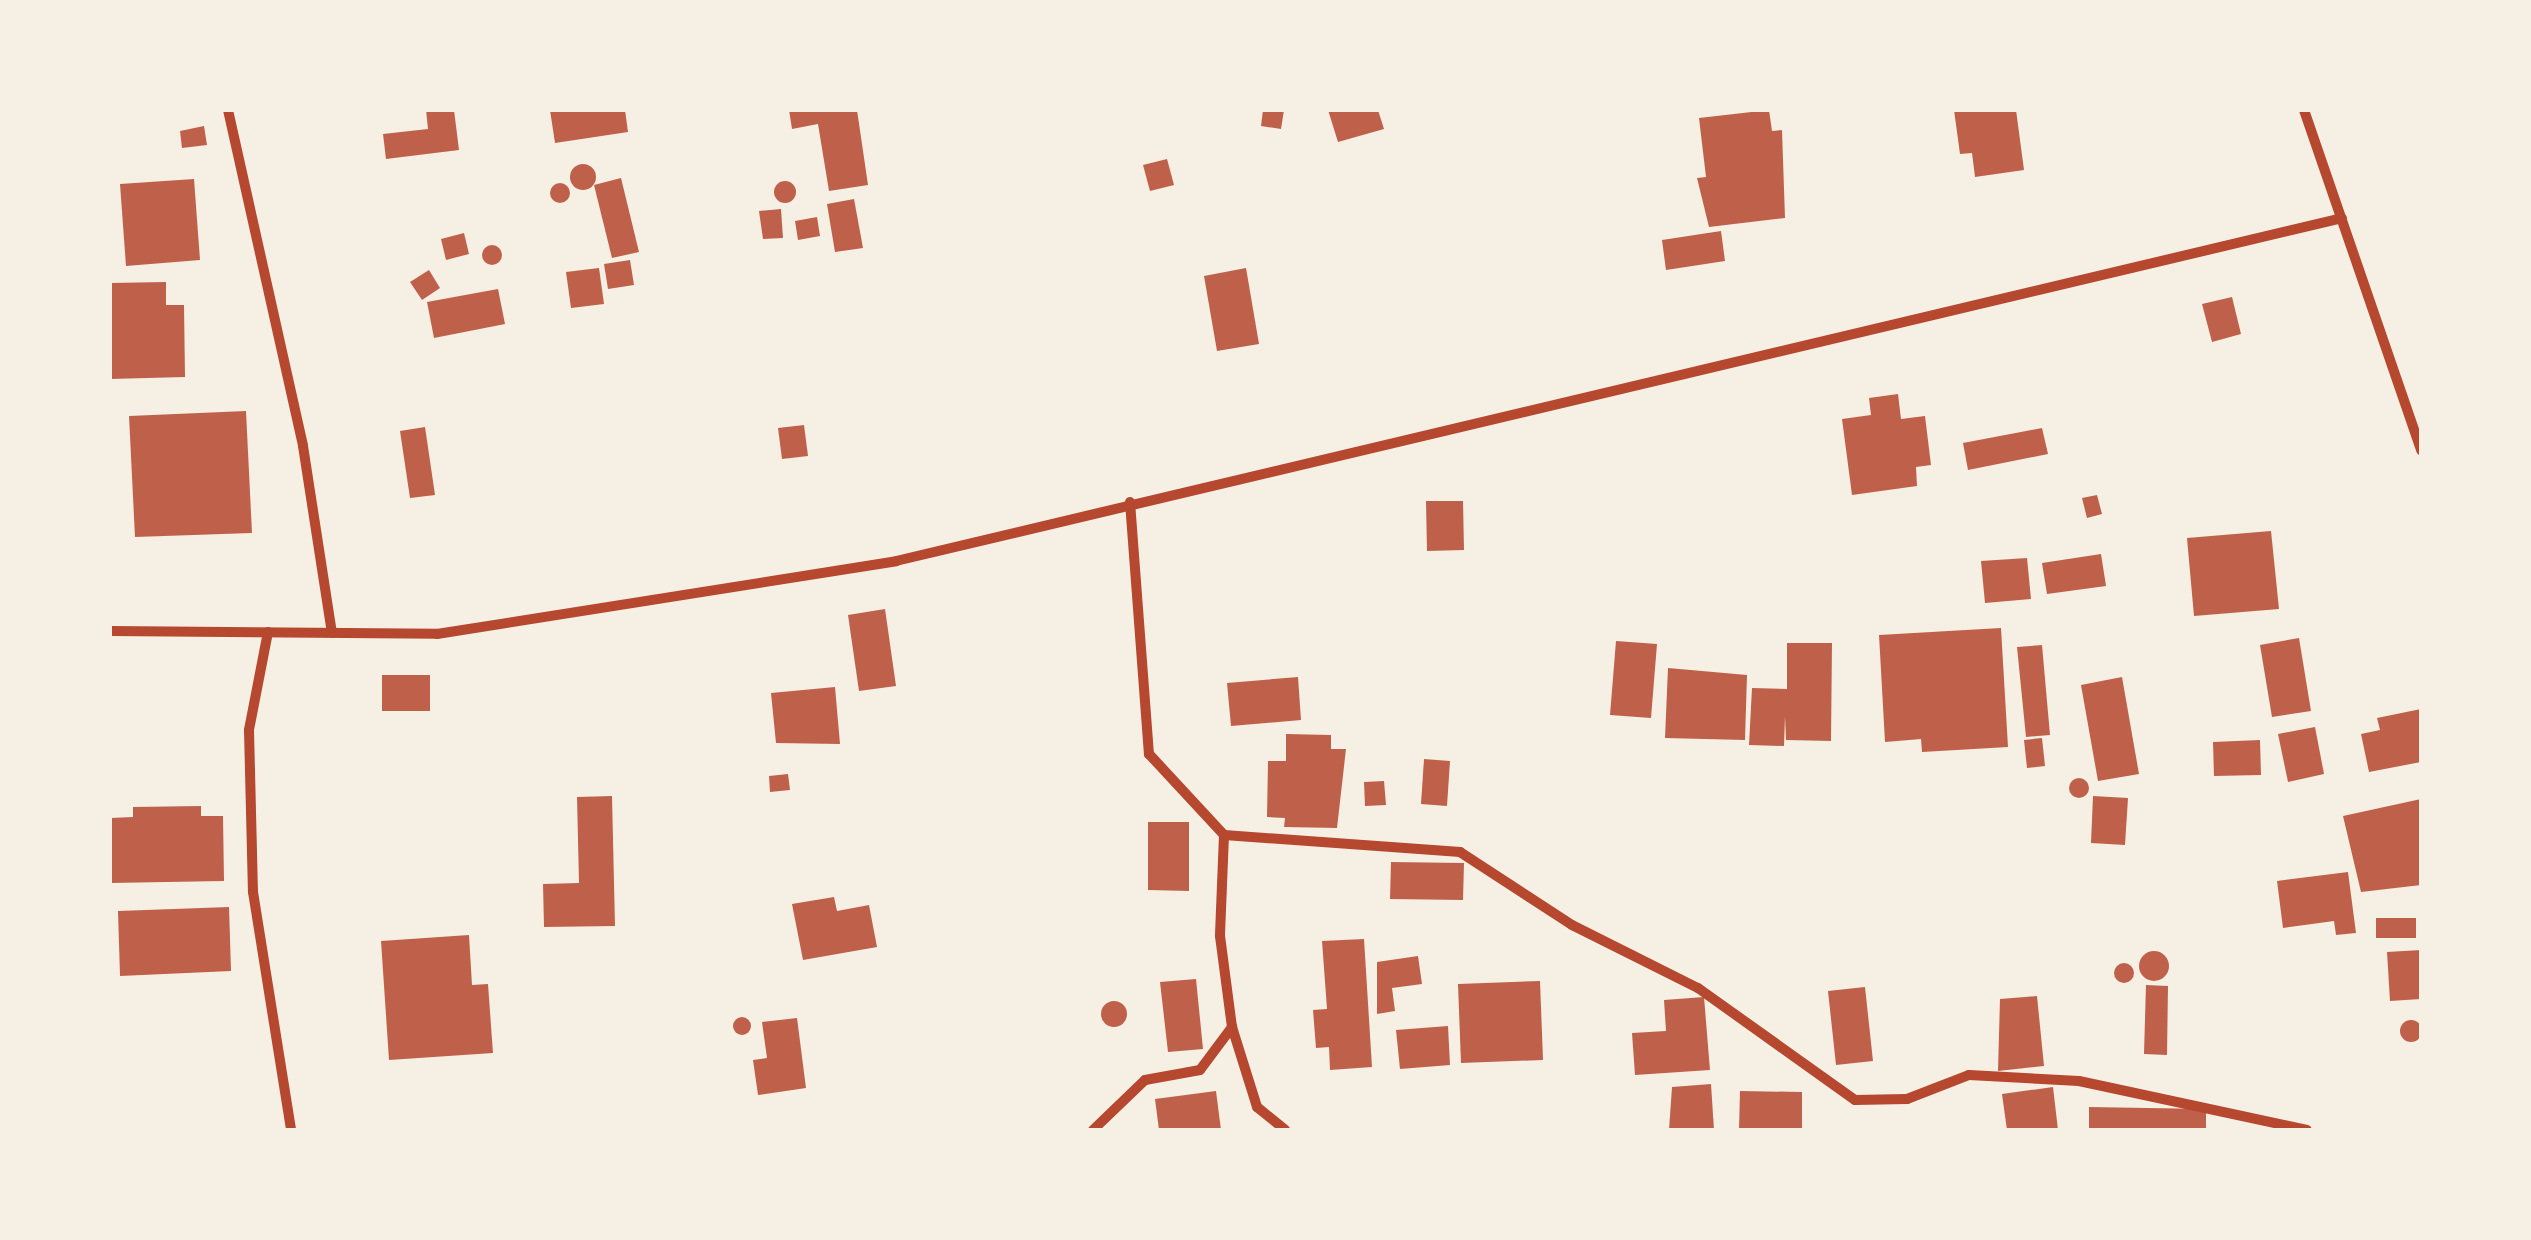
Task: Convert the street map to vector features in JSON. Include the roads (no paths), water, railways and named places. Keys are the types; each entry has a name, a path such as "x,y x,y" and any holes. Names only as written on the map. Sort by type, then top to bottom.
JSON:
{"street":[{"path":"228,110 303,446 332,633"},
{"path":"2304,110 2421,450"},
{"path":"110,631 437,634 586,615 896,560 2342,218"},
{"path":"1130,502 1149,754 1224,834 1460,852 1572,925 1698,988 1855,1100 1906,1100 1969,1075 2078,1081 2308,1130"},
{"path":"268,632 249,730 252,892 291,1130"},
{"path":"1224,834 1220,936 1232,1027 1257,1107 1286,1130"},
{"path":"1093,1130 1145,1080 1200,1070 1232,1027"}]}
